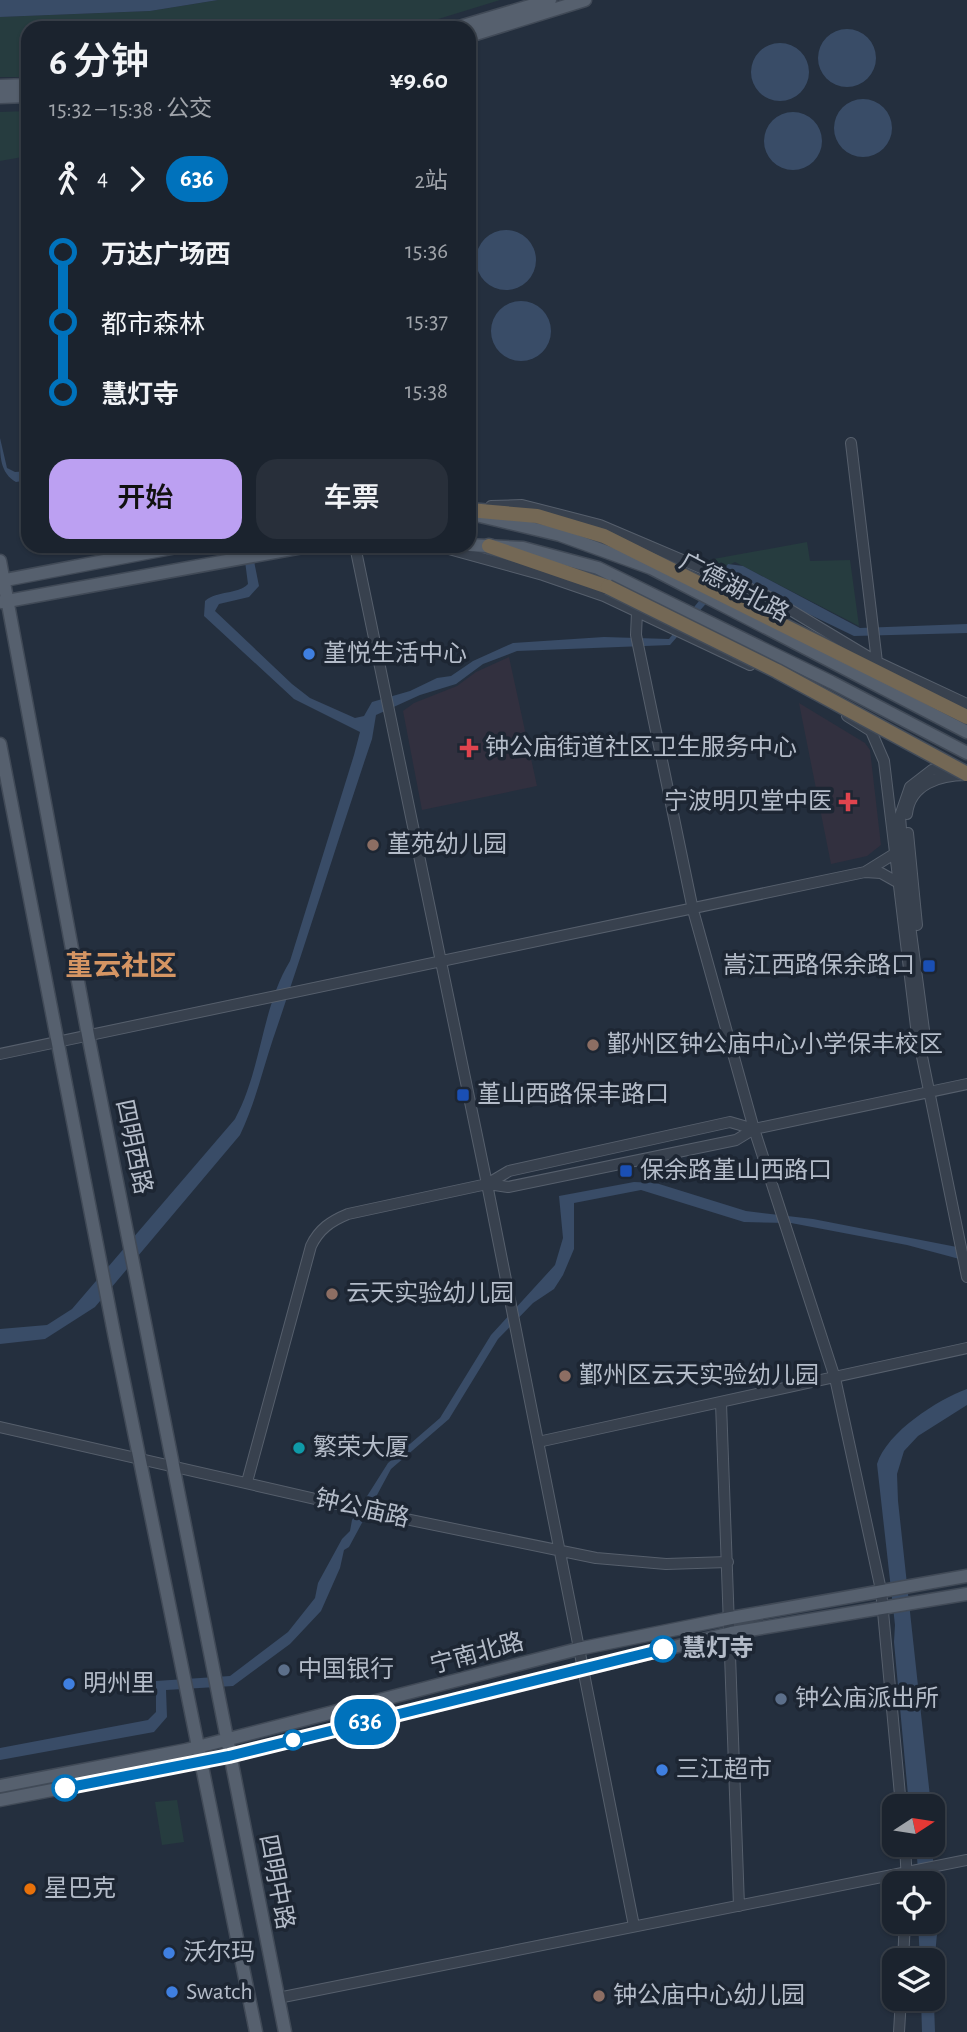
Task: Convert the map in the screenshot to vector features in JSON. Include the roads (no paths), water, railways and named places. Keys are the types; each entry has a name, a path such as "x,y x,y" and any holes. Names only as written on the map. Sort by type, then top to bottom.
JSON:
{"highway":[{"path":"476,511 537,516 604,536 694,578 967,717"},
{"path":"489,546 608,587 777,671 967,774"}],"main road":[{"path":"476,22 550,0"},
{"path":"476,34 584,0"},
{"path":"0,86 21,85"},
{"path":"0,97 21,96"},
{"name":"广德湖北路","path":"476,512 560,535 651,568 967,732"},
{"name":"广德湖北路","path":"476,545 523,548 598,568 831,682 967,753"},
{"path":"2,581 146,553"},
{"path":"4,601 269,553"},
{"name":"四明西路","path":"0,561 4,601 88,1035 176,1466 226,1741"},
{"path":"0,744 114,1333 199,1747"},
{"name":"宁南北路","path":"0,1786 226,1741 578,1649 731,1618 967,1576"},
{"name":"宁南北路","path":"202,1762 731,1633 967,1594"},
{"name":"四明中路","path":"226,1741 285,2032"},
{"name":"四明中路","path":"199,1747 256,2032"},
{"path":"0,1800 202,1762"}],"street":[{"path":"851,443 877,662"},
{"path":"476,509 522,505 600,524 767,596 877,662 967,704"},
{"path":"356,553 511,1302 634,1926"},
{"path":"463,553 543,575 604,596 814,695 872,732 884,761 897,882 930,1092 967,1274"},
{"path":"636,612 639,653 693,910 754,1129 835,1378 883,1590 900,1794"},
{"path":"967,766 932,771 910,787 900,816 906,895 916,954 930,1092 967,1250"},
{"path":"916,954 915,893 907,810 913,796 937,777 967,774"},
{"path":"865,872 894,854"},
{"path":"0,1054 865,872 881,873 897,882"},
{"path":"487,1184 508,1187 736,1140 754,1129 967,1084"},
{"path":"247,1482 316,1234 333,1220 348,1214 487,1184 509,1171 730,1122 754,1129"},
{"path":"538,1442 967,1348"},
{"path":"721,1403 731,1618 739,1906"},
{"name":"钟公庙路","path":"0,1427 381,1514 560,1550 631,1562 728,1562"},
{"path":"924,1871 967,1860"},
{"path":"278,1998 634,1926 882,1881"},
{"path":"899,2032 900,2011"}],"water":[{"path":"0,0 218,0 150,11 0,17"},
{"path":"847,29 863,34 871,42 876,58 871,74 863,82 847,87 831,82 823,74 818,58 823,42 831,34"},
{"path":"780,43 796,48 804,56 809,72 804,88 796,96 780,101 764,96 756,88 751,72 756,56 764,48"},
{"path":"863,99 879,104 887,112 892,128 887,144 879,152 863,157 847,152 839,144 834,128 839,112 847,104"},
{"path":"793,112 809,117 817,125 822,141 817,157 809,165 793,170 777,165 769,157 764,141 769,125 777,117"},
{"path":"500,230 512,230 531,243 536,260 534,272 523,285 512,290 500,290 481,277 476,266 476,254 489,235"},
{"path":"515,301 527,301 546,314 551,331 549,343 538,356 527,361 515,361 496,348 491,337 491,325 504,306"},
{"path":"0,438 7,468 21,472 21,481 16,482 7,474 1,457"},
{"path":"244,553 252,553 259,586 249,597 219,604 215,611 310,698 355,718 364,716 372,702 410,691 437,678 451,676 473,661 513,643 604,637 669,639 728,564 743,566 860,628 967,624 967,633 854,636 730,576 670,645 517,651 483,664 456,684 420,695 376,715 372,739 254,1100 240,1135 95,1307 45,1339 0,1344 0,1329 47,1325 72,1309 235,1119 251,1080 273,999 290,961 360,732 294,699 204,616 205,601 248,584"},
{"path":"634,1182 656,1183 746,1211 813,1219 967,1249 967,1261 907,1245 791,1223 744,1222 641,1190 574,1203 574,1249 554,1289 533,1303 498,1339 449,1419 391,1469 349,1547 344,1550 340,1568 321,1611 290,1644 233,1686 166,1690 167,1717 154,1732 0,1760 0,1748 148,1720 156,1712 156,1681 230,1676 288,1632 315,1598 318,1583 342,1539 350,1531 352,1520 388,1463 440,1418 491,1335 555,1265 563,1238 559,1196"},
{"path":"967,1389 967,1405 918,1436 904,1451 897,1474 930,1794 908,1794 894,1642 895,1625 877,1464 891,1440 902,1429 928,1409"},
{"path":"917,1857 933,1857 933,1871 918,1871"},
{"path":"919,1934 937,1934 936,1948 919,1948"},
{"path":"921,2011 934,2011 935,2032 922,2032"}],"place":[{"name":"堇悦生活中心","path":"309,654"},
{"name":"钟公庙街道社区卫生服务中心","path":"469,748"},
{"name":"宁波明贝堂中医","path":"848,802"},
{"name":"堇苑幼儿园","path":"373,845"},
{"name":"嵩江西路保余路口","path":"929,966"},
{"name":"鄞州区钟公庙中心小学保丰校区","path":"593,1045"},
{"name":"堇山西路保丰路口","path":"463,1095"},
{"name":"保余路堇山西路口","path":"626,1171"},
{"name":"云天实验幼儿园","path":"332,1294"},
{"name":"鄞州区云天实验幼儿园","path":"565,1376"},
{"name":"繁荣大厦","path":"299,1448"},
{"name":"慧灯寺","path":"663,1649"},
{"name":"中国银行","path":"284,1670"},
{"name":"明州里","path":"69,1684"},
{"name":"钟公庙派出所","path":"781,1699"},
{"name":"三江超市","path":"662,1770"},
{"name":"星巴克","path":"30,1889"},
{"name":"沃尔玛","path":"169,1953"},
{"name":"Swatch","path":"172,1992"},
{"name":"钟公庙中心幼儿园","path":"599,1996"}],"district":[{"name":"堇云社区","path":"121,967"}]}
